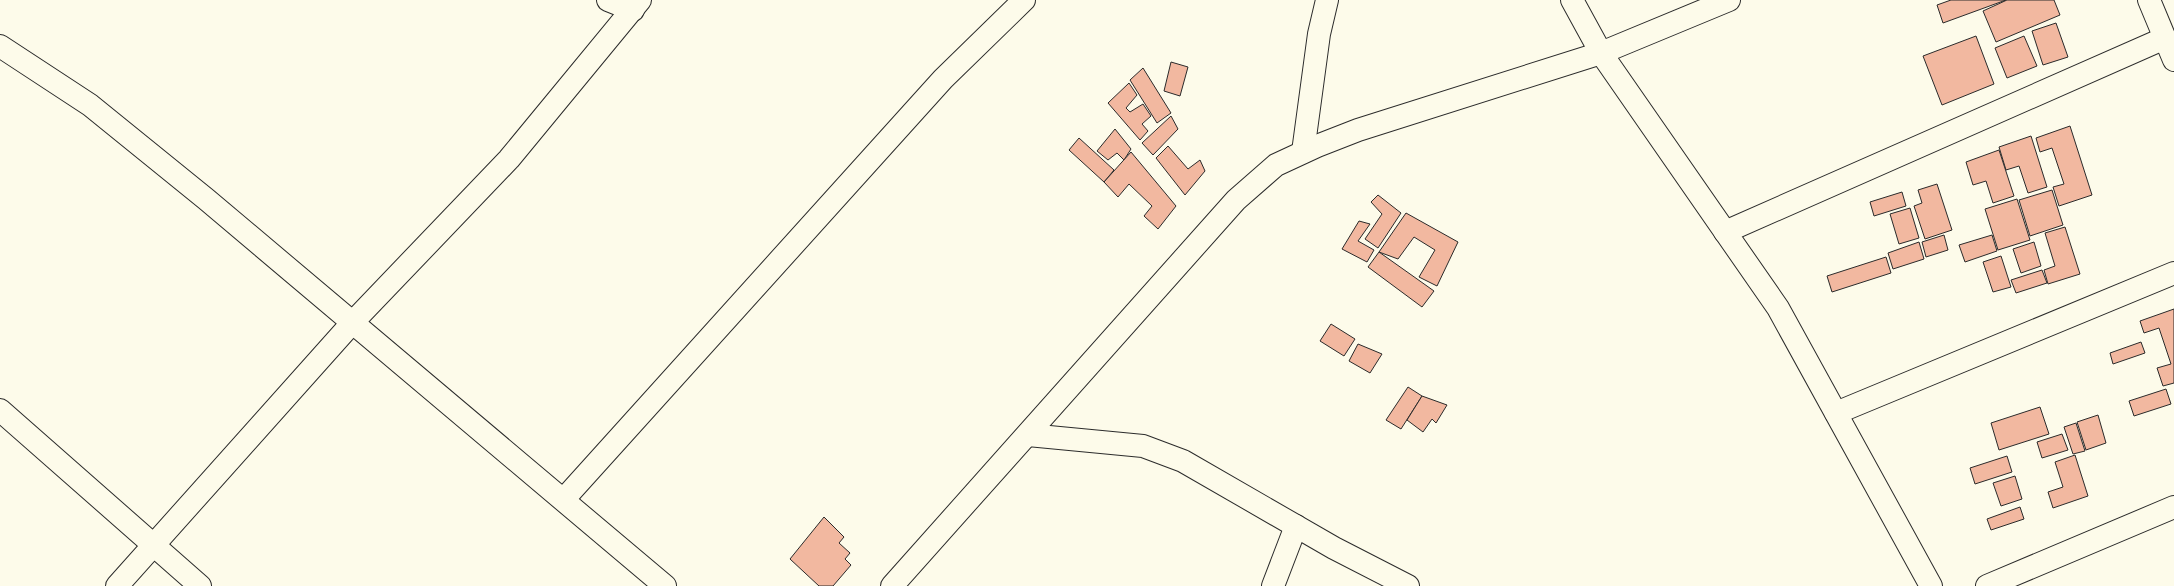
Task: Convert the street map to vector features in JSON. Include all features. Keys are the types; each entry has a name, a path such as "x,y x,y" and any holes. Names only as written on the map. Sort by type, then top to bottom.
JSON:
{"street":[{"path":"117,586 352,323 509,159 637,5 608,0"},
{"path":"564,499 943,79 1024,0"},
{"path":"1303,152 1319,34 1327,0"},
{"path":"1572,0 1601,52 1778,308 1931,586"},
{"path":"892,586 1236,200 1276,165 1303,152 1358,130 1601,52 1729,0"},
{"path":"2149,0 2174,60"},
{"path":"1725,232 2165,38"},
{"path":"0,46 90,105 206,199 352,323 564,499 665,586"},
{"path":"1836,413 2174,273"},
{"path":"0,410 200,586"},
{"path":"1028,435 1143,446 1183,461 1296,526 1408,586"},
{"path":"1987,586 2174,507"},
{"path":"1273,586 1296,526"}],"building":[{"path":"1951,0 2006,0 1943,23 1937,5"},
{"path":"2007,0 2054,0 2060,15 1996,42 1983,11"},
{"path":"2056,23 2068,57 2043,65 2032,31"},
{"path":"1976,36 1994,84 1942,105 1923,56"},
{"path":"2024,36 2037,66 2007,78 1995,48"},
{"path":"1171,62 1188,67 1180,96 1164,91"},
{"path":"1143,68 1171,113 1157,123 1130,80"},
{"path":"1129,83 1137,95 1126,108 1130,112 1143,104 1151,116 1142,124 1148,131 1140,140 1108,103"},
{"path":"1171,116 1178,129 1153,155 1142,143"},
{"path":"2070,126 2092,195 2059,206 2053,187 2064,184 2052,148 2040,152 2036,138"},
{"path":"1115,129 1131,149 1124,160 1117,153 1108,160 1097,151"},
{"path":"2031,136 2047,187 2028,193 2019,166 2006,170 1999,147"},
{"path":"1079,138 1114,170 1104,182 1069,150"},
{"path":"1168,146 1188,169 1200,160 1205,171 1185,195 1156,158"},
{"path":"1999,150 2014,196 1993,203 1986,181 1973,185 1966,162"},
{"path":"1131,152 1176,206 1158,229 1144,216 1152,206 1129,184 1118,197 1104,182"},
{"path":"1937,184 1952,230 1925,239 1914,206 1922,203 1918,190"},
{"path":"2052,190 2063,225 2030,236 2019,200"},
{"path":"1902,192 1906,206 1874,216 1870,202"},
{"path":"1378,195 1401,213 1378,248 1365,239 1382,214 1371,202"},
{"path":"2017,199 2030,240 1998,250 1985,209"},
{"path":"1910,208 1919,238 1899,244 1890,214"},
{"path":"1406,213 1458,242 1437,286 1419,277 1435,250 1414,237 1398,259 1379,252"},
{"path":"1359,221 1370,224 1358,241 1374,250 1367,262 1342,249"},
{"path":"2065,227 2080,274 2048,284 2044,270 2055,266 2045,233"},
{"path":"1944,235 1948,250 1926,257 1922,242"},
{"path":"1992,235 1997,251 1965,262 1959,245"},
{"path":"1919,242 1924,259 1893,269 1888,253"},
{"path":"2034,242 2041,266 2021,273 2013,249"},
{"path":"1379,252 1434,291 1422,307 1368,267"},
{"path":"2001,256 2011,287 1993,292 1983,262"},
{"path":"1886,257 1891,273 1832,292 1827,276"},
{"path":"2042,270 2047,283 2016,293 2011,280"},
{"path":"2174,309 2174,383 2163,386 2157,368 2171,364 2159,328 2144,333 2140,321"},
{"path":"1331,324 1355,339 1344,356 1320,341"},
{"path":"2141,342 2145,353 2113,364 2110,353"},
{"path":"1358,344 1382,354 1370,373 1349,361"},
{"path":"1408,387 1422,396 1401,429 1386,420"},
{"path":"2166,389 2171,404 2134,416 2129,401"},
{"path":"1422,396 1447,405 1436,423 1432,419 1423,432 1407,420"},
{"path":"2040,407 2049,434 1999,450 1991,423"},
{"path":"2098,415 2106,443 2086,450 2077,422"},
{"path":"2076,423 2085,451 2073,454 2064,427"},
{"path":"2062,434 2068,450 2042,458 2037,442"},
{"path":"2075,455 2088,496 2053,508 2048,492 2063,487 2055,462"},
{"path":"2007,456 2012,472 1975,484 1970,468"},
{"path":"2015,476 2022,499 2001,506 1993,483"},
{"path":"2020,507 2024,519 1991,530 1987,519"},
{"path":"824,517 844,537 839,543 850,553 845,559 851,565 833,586 819,586 790,559"}]}
